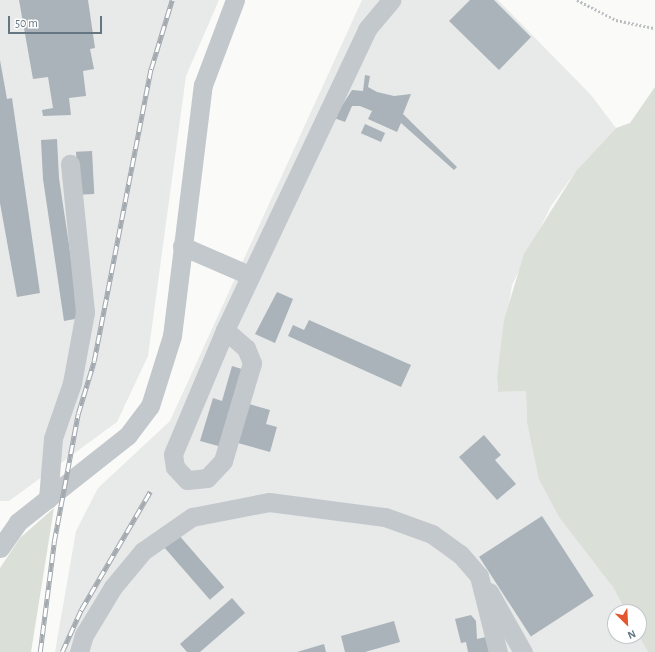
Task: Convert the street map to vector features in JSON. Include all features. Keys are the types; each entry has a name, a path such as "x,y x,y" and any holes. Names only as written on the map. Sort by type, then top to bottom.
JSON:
{"street":[{"path":"0,548 9,523 48,499 128,435 150,406 172,336 203,85 235,0"},
{"path":"225,330 246,348 252,363 223,461 207,478 187,480 175,467 173,454 225,330 249,275 367,29 392,0"},
{"path":"48,499 53,438 72,383 85,312 70,164"},
{"path":"182,246 249,275"},
{"path":"78,652 84,635 113,587 143,551 192,517 220,509 268,502 384,517 432,534 460,554 479,576 523,652"},
{"path":"479,576 498,652"}],"path":[{"path":"577,0 616,20 655,28"}],"shaded area":[{"path":"0,0 219,0 186,76 148,356 117,422 9,501 0,501"},
{"path":"362,0 498,0 591,95 616,128 576,171 551,206 512,285 497,377 498,392 526,391 527,422 622,604 607,604 607,644 644,644 648,652 55,652 76,531 98,488 170,421"},
{"path":"655,87 655,652 648,652 644,644 647,644 647,604 622,604 613,587 559,517 539,479 527,422 526,391 498,392 497,377 504,320 524,254 576,171 616,128 630,123"},
{"path":"54,508 31,652 0,652 0,568 20,538"}],"building":[{"path":"19,0 88,0 95,48 90,49 94,69 83,71 86,96 69,98 71,115 43,116 42,110 53,108 48,77 33,79"},
{"path":"470,0 494,0 531,37 499,70 449,21"},
{"path":"0,60 7,99 12,98 40,293 17,297 0,203"},
{"path":"365,75 370,76 368,87 377,92 394,96 411,94 403,114 457,167 454,170 401,123 397,132 368,119 372,111 360,106 352,106 345,122 334,118 352,90 363,91"},
{"path":"365,124 385,133 381,142 361,133"},
{"path":"57,139 59,178 80,318 64,321 43,179 41,140"},
{"path":"92,151 94,194 78,195 76,152"},
{"path":"277,292 293,299 275,343 255,334"},
{"path":"309,320 411,365 401,387 288,336 293,325 304,330"},
{"path":"232,366 245,370 222,447 200,441 213,398 222,401"},
{"path":"249,404 270,410 266,424 277,427 270,452 238,443"},
{"path":"484,435 501,455 495,460 516,484 497,500 459,457"},
{"path":"542,516 594,596 531,637 479,557"},
{"path":"177,533 224,587 210,600 163,545"},
{"path":"232,598 245,613 200,652 187,652 180,644"},
{"path":"471,615 476,621 477,639 486,637 490,652 468,652 466,642 461,643 455,619"},
{"path":"394,621 400,642 365,652 345,652 341,636"},
{"path":"324,644 326,652 297,652"}],"railway":[{"path":"40,652 54,542 78,414 94,361 151,69 172,0"},
{"path":"62,652 81,610 150,492"}]}
